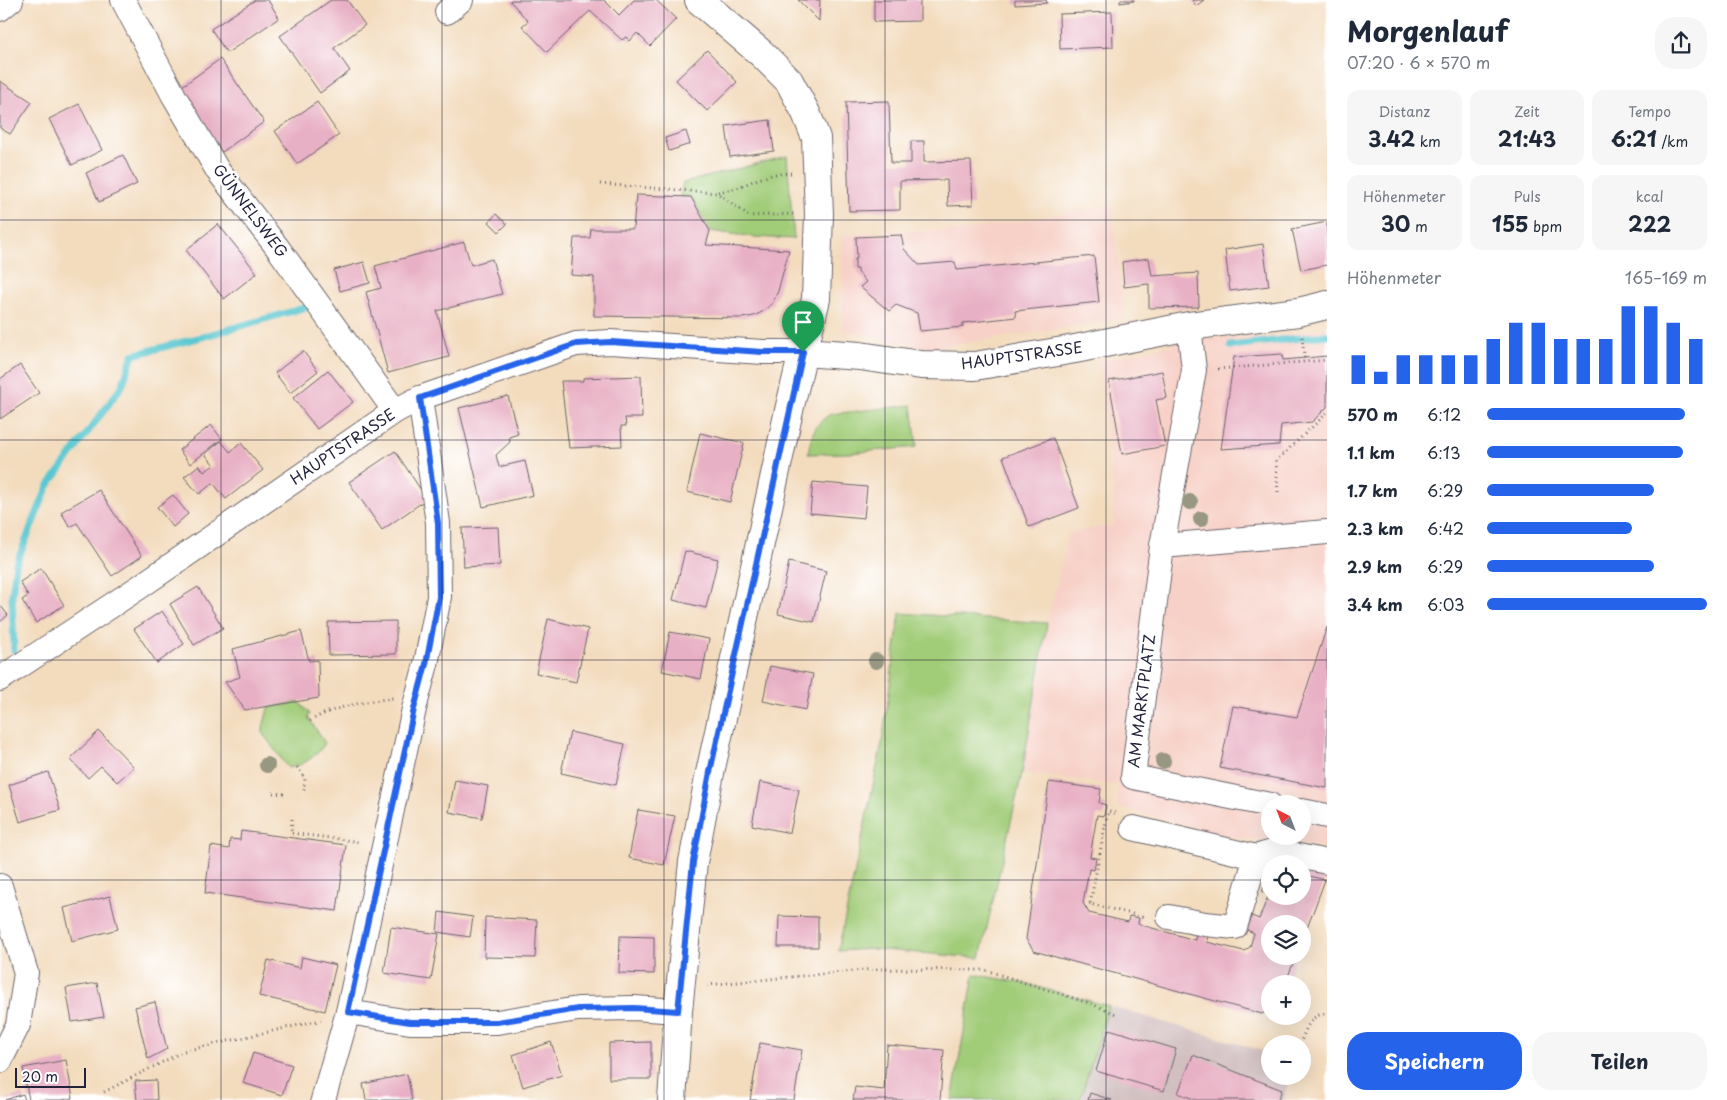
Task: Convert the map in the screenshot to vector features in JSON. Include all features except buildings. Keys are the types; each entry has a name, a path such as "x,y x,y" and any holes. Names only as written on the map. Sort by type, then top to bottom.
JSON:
{"main road":[{"path":"672,1100 679,999 693,862 710,772 816,299 819,214 816,138 806,113 789,81 762,54 698,0"},
{"name":"HAUPTSTRASSE","path":"803,352 860,356 921,365 975,366 1075,349 1189,326 1298,312 1327,305"}],"street":[{"path":"0,9 11,0"},
{"name":"GÜNNELSWEG","path":"123,0 174,96 218,170 277,247 395,411"},
{"name":"AM MARKTPLATZ","path":"1189,326 1194,370 1162,546 1132,777 1261,803"},
{"name":"HAUPTSTRASSE","path":"0,679 138,588 395,411 420,398 576,344 610,342 763,352 803,352"},
{"path":"323,1100 348,1012 418,692 426,664 439,597 438,523 420,398"},
{"path":"1162,546 1327,532"},
{"path":"1311,813 1327,816"},
{"path":"1133,828 1256,857 1275,851 1327,862"},
{"path":"1169,917 1234,927 1256,857"},
{"path":"0,886 26,973 18,1025 0,1062"},
{"path":"348,1012 410,1022 497,1022 578,1009 634,1008 679,999"}],"path":[{"path":"600,184 717,192 737,188 775,174 818,172"},
{"path":"717,192 741,212 749,216 819,214"},
{"path":"1303,346 1305,362"},
{"path":"1194,370 1327,360"},
{"path":"1278,492 1276,461 1327,414"},
{"path":"310,721 322,714 362,703 418,692"},
{"path":"297,767 305,778 304,790"},
{"path":"274,793 286,794"},
{"path":"1086,908 1090,904 1106,811 1128,816 1133,828"},
{"path":"292,819 291,833 384,844"},
{"path":"1090,904 1134,916 1163,921 1169,917"},
{"path":"679,999 874,969 985,970 1092,1004 1116,1014"},
{"path":"104,1092 184,1051 310,1024 348,1012"},
{"path":"1304,1035 1309,1022 1320,1014 1327,1014"}],"shaded area":[{"path":"1112,205 1124,318 927,349 843,330 841,235 897,231 961,231"},
{"path":"1327,327 1327,847 1308,845 1311,845 1311,795 1261,795 1261,840 1232,837 1116,807 1118,785 1022,773 1047,623 1069,533 1114,525 1113,477 1098,361 1197,339 1279,336"},
{"path":"1109,1006 1261,1050 1261,1085 1287,1085 1284,1100 1080,1100"}],"green space":[{"path":"787,156 794,239 753,237 710,231 691,197 680,196 683,183"},
{"path":"912,405 917,447 848,453 808,454 814,431 831,414"},
{"path":"900,613 1047,623 1022,773 980,958 871,949 838,951 882,743"},
{"path":"299,702 310,714 308,717 325,743 309,760 288,768 263,734 263,728 268,708"},
{"path":"974,974 1027,984 1109,1006 1080,1100 952,1100"}],"waterway":[{"path":"14,650 12,595 16,564 48,486 122,386 133,355 314,305"},
{"path":"1231,346 1327,335"}],"route":[{"path":"610,342 763,352 803,352 710,772 693,862 678,1011 634,1008 578,1009 497,1022 410,1022 348,1012 414,709 426,664 439,597 438,523 420,398 576,344 610,342"}]}
